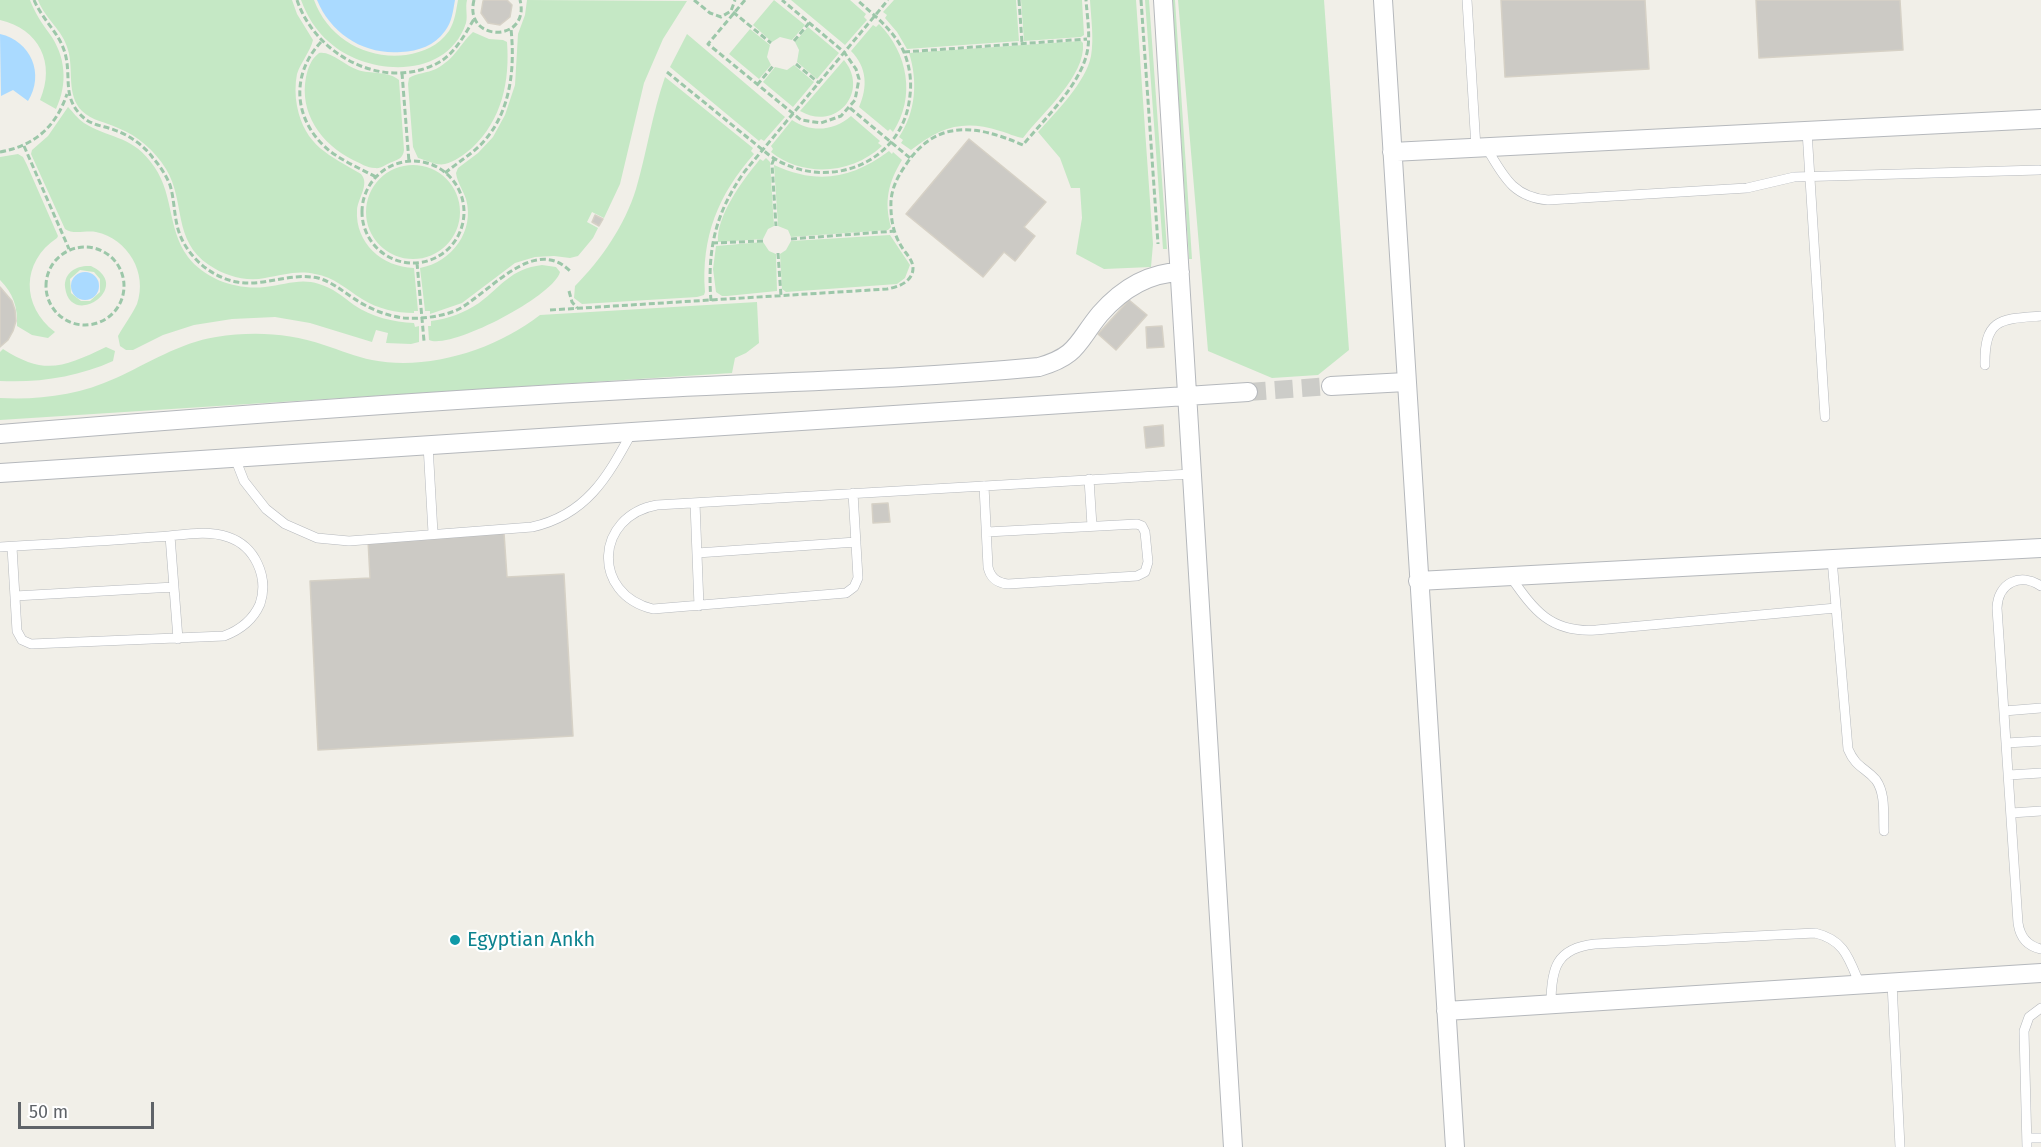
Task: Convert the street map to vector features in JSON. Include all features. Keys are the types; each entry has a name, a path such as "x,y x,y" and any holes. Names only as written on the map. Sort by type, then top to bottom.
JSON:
{"street":[{"path":"1163,0 1233,1147"},
{"path":"1383,0 1455,1147"},
{"path":"1392,152 2041,119"},
{"path":"0,434 395,403 1039,367 1059,360 1076,347 1099,316 1131,287 1161,274 1180,272"},
{"path":"1331,386 1406,382"},
{"path":"0,473 1248,392"},
{"path":"1418,581 2041,548"},
{"path":"1446,1011 2041,973"}],"lane":[{"path":"1467,0 1481,148 1510,184 1526,195 1537,199 1559,200 1747,188 1786,179 1810,177 2039,170"},
{"path":"1807,131 1825,417"},
{"path":"1985,365 1986,340 1996,325 2007,319 2041,316"},
{"path":"235,458 244,481 258,501 275,517 306,535 338,541 532,527 558,520 580,504 602,482 632,432"},
{"path":"428,445 433,533"},
{"path":"853,493 858,578 854,587 846,593 653,609 633,601 624,594 612,576 608,555 614,534 627,517 636,511 657,505 695,502 853,493 984,486 1191,474"},
{"path":"1089,480 1092,526"},
{"path":"984,486 989,572 995,580 1003,584 1137,576 1145,572 1148,562 1146,535 1142,526 1137,524 987,532"},
{"path":"695,502 699,606"},
{"path":"0,548 12,547 170,536 207,534 229,537 247,549 254,557 262,577 261,599 257,610 244,626 224,636 31,644 22,640 17,631 12,547"},
{"path":"170,536 178,639"},
{"path":"697,553 856,542"},
{"path":"1832,559 1848,749 1856,764 1880,786 1884,831"},
{"path":"1510,576 1538,613 1560,626 1578,630 1836,608"},
{"path":"2041,586 2029,580 2015,580 2000,594 1997,608 2019,932 2030,945 2041,949"},
{"path":"15,596 174,587"},
{"path":"2004,711 2041,708"},
{"path":"2006,743 2041,741"},
{"path":"2008,775 2041,773"},
{"path":"2011,813 2041,811"},
{"path":"1551,1004 1552,975 1561,958 1577,947 1607,944 1815,933 1832,939 1840,945 1850,960 1860,985"},
{"path":"1892,983 1900,1147"},
{"path":"2041,1008 2030,1017 2024,1031 2027,1143 2041,1138"}],"path":[{"path":"34,0 41,15 60,39 67,65 68,92 74,108 86,120 118,131 152,156 169,182 181,238 192,255 223,278 244,283 268,282 296,276 317,278 336,285 360,302 380,312 404,318 438,316 456,310 475,300 504,274 524,264 555,262 571,272"},
{"path":"297,0 309,26 335,53 359,66 378,71 402,73 426,68 445,58 458,45 474,19"},
{"path":"474,0 472,11 474,19 479,26 495,33 511,29 517,23 521,15 520,0"},
{"path":"694,0 715,16 721,17 733,12"},
{"path":"733,12 735,0"},
{"path":"745,0 708,44 792,114 811,123 822,123 841,116 850,108 858,90 859,79 856,69 844,52 782,0"},
{"path":"668,72 762,150 785,166 814,173 855,168 873,158 891,141 902,125 910,100 909,73 904,52 893,34 875,15 856,0"},
{"path":"711,301 709,266 712,243 728,195 762,150 888,0"},
{"path":"1019,0 1022,43"},
{"path":"550,310 887,289 899,286 910,278 913,267 895,231 891,195 897,178 910,158 932,139 949,131 962,129 981,130 1023,145 1077,77 1086,55 1088,39 1086,0"},
{"path":"1141,0 1158,247"},
{"path":"733,12 771,43"},
{"path":"794,41 809,22"},
{"path":"445,173 484,142 503,110 511,81 511,29"},
{"path":"904,52 1088,39"},
{"path":"322,41 303,69 300,90 303,112 313,132 331,152 376,177"},
{"path":"796,64 819,83"},
{"path":"757,85 773,66"},
{"path":"402,73 409,162"},
{"path":"0,152 24,146 36,139 60,111 68,92"},
{"path":"850,108 910,158"},
{"path":"24,146 69,249"},
{"path":"774,159 772,164 776,226"},
{"path":"409,162 421,162 445,173 456,186 463,202 464,215 457,238 440,256 417,263 404,263 392,259 373,244 366,234 362,210 369,187 376,177 386,169 409,162"},
{"path":"791,239 895,231"},
{"path":"712,243 763,241"},
{"path":"87,246 95,248 111,256 121,270 124,288 120,305 108,318 100,322 83,325 66,320 48,301 45,284 50,267 69,249 87,246"},
{"path":"778,254 780,296"},
{"path":"417,263 424,341"},
{"path":"569,291 572,302 578,309"}],"green space":[{"path":"0,0 30,0 38,17 55,42 62,61 64,80 56,109 40,100 46,73 41,50 25,31 0,20"},
{"path":"38,0 292,0 297,14 313,40 296,78 296,98 301,120 312,140 320,148 361,174 364,187 357,210 361,233 366,243 381,258 402,267 414,268 418,311 407,313 381,308 334,281 315,274 296,273 243,279 209,265 189,244 172,182 156,156 132,135 90,117 77,105 72,90 70,58 66,43"},
{"path":"301,0 314,0 329,25 350,44 363,50 391,56 419,52 440,41 451,27 458,0 467,0 467,20 456,42 442,55 424,63 404,67 384,66 363,62 329,42 312,23"},
{"path":"527,0 687,1 663,39 644,83 620,184 604,218 592,212 587,222 598,228 593,238 578,256 570,258 535,257 515,263 462,303 430,314 430,311 425,311 420,268 432,265 451,252 464,233 468,211 456,173 458,168 478,153 493,137 505,115 515,85 518,34 525,15"},
{"path":"774,0 805,25 792,40 780,37 772,42 753,25"},
{"path":"791,0 850,0 866,14 864,17 867,20 845,45"},
{"path":"894,0 1016,0 1019,41 907,49 883,12"},
{"path":"1021,0 1082,0 1084,35 1024,41"},
{"path":"1090,0 1136,0 1153,244 1151,267 1104,269 1076,254 1082,218 1080,188 1071,188 1060,158 1038,132 1077,86 1088,66 1092,42"},
{"path":"1145,0 1149,0 1167,249 1163,249"},
{"path":"1172,0 1175,0 1192,259 1189,259"},
{"path":"1178,0 1324,0 1349,350 1318,375 1272,378 1208,351"},
{"path":"879,24 897,48 906,76 905,104 893,132 890,129 888,131 859,107 865,85 863,70 851,51 873,25 876,27"},
{"path":"808,27 839,53 817,79 797,62 799,50 795,42"},
{"path":"750,29 770,45 767,57 771,65 759,79 729,54"},
{"path":"473,32 489,39 507,42 505,85 497,112 482,137 456,160 435,164 418,158 413,147 409,78 443,65"},
{"path":"687,34 785,117 764,141 761,139 759,141 670,67"},
{"path":"1081,41 1083,43 1082,56 1078,68 1061,94 1023,138 987,127 963,126 953,127 932,136 911,150 901,143 903,140 899,137 909,117 914,96 914,74 909,53"},
{"path":"319,53 334,56 358,70 390,75 399,80 404,150 400,158 379,168 369,167 342,153 322,136 309,115 305,90 309,67"},
{"path":"844,60 851,72 853,84 851,96 845,105 837,113 826,116 813,116 800,111"},
{"path":"794,65 814,82 793,107 763,82 775,67 787,70"},
{"path":"665,77 753,148 751,151 754,154 731,185 714,218 706,253 704,295 582,304 574,298 575,286 594,265 619,229 625,216 636,189"},
{"path":"68,107 84,123 134,146 150,161 163,184 181,245 188,257 204,272 223,282 244,287 265,287 299,282 319,284 375,316 414,323 415,327 419,326 419,342 386,343 388,333 376,330 372,342 310,323 275,317 232,319 194,325 163,335 133,350 126,350 120,346 118,336 137,304 140,292 140,281 133,259 117,242 107,236 96,232 72,232 65,229 31,154 32,150 48,136"},
{"path":"851,116 880,141 878,143 882,146 857,162 842,167 813,169 798,166 771,152 773,149 771,146 792,120 807,127 822,128 837,125"},
{"path":"889,151 902,160 893,177 889,192 888,209 891,227 888,230 791,237 788,230 778,226 774,165 805,175 834,176 861,168"},
{"path":"18,154 23,157 27,165 58,236 37,259 30,284 31,297 36,310 55,332 48,338 32,335 17,326 14,301 0,280 0,157"},
{"path":"766,158 770,162 774,226 768,229 763,239 718,242 721,222 731,200 760,159 763,161"},
{"path":"413,165 431,169 446,179 456,194 460,212 456,230 446,245 431,255 413,259 395,255 380,245 370,230 366,212 370,194 380,179 395,169"},
{"path":"890,235 910,265 905,278 897,284 786,292 782,289 780,254 786,250 791,241"},
{"path":"763,242 769,251 776,254 777,291 727,296 716,292 713,269 716,246"},
{"path":"542,265 556,267 560,272 554,282 522,307 458,337 441,341 429,340 428,326 431,326 431,321 468,310 514,274"},
{"path":"91,266 103,275 106,284 103,293 96,300 87,305 77,305 69,299 65,282 72,270","holes":["80,270 94,272 100,279 100,292 90,301 81,301 71,293 70,279"]},
{"path":"757,302 759,343 735,358 732,373 0,420 0,398 45,397 88,389 189,344 216,337 244,334 284,336 311,341 372,360 416,363 460,355 482,348 540,315"},
{"path":"106,347 115,351 113,361 100,367 43,380 0,381 0,352 3,349 31,363 54,366 78,360"}],"water":[{"path":"317,0 455,0 449,24 436,40 426,47 414,50 387,52 374,50 350,40 331,23"},
{"path":"0,34 20,44 32,60 35,80 28,101 13,90 1,96"},
{"path":"85,272 95,276 99,286 95,296 85,300 75,296 71,286 75,276"}],"building":[{"path":"484,0 507,0 512,5 510,17 500,25 488,23 481,13"},
{"path":"1501,0 1645,0 1649,69 1505,77"},
{"path":"1756,0 1900,0 1903,50 1759,58"},
{"path":"969,139 1046,202 1024,227 1035,236 1015,261 1004,252 983,277 906,214"},
{"path":"595,215 603,219 599,226 592,222"},
{"path":"0,287 12,301 16,321 8,340 0,347"},
{"path":"1129,300 1147,315 1116,350 1098,334"},
{"path":"1162,326 1164,347 1147,348 1146,327"},
{"path":"1163,425 1164,446 1146,448 1144,427"},
{"path":"888,503 890,522 873,523 872,504"},
{"path":"504,533 507,577 564,574 573,736 318,750 310,581 370,578 368,540"}],"tunnel":[{"path":"1248,392 1331,386"}],"place":[{"name":"Egyptian Ankh","path":"455,940"}]}
